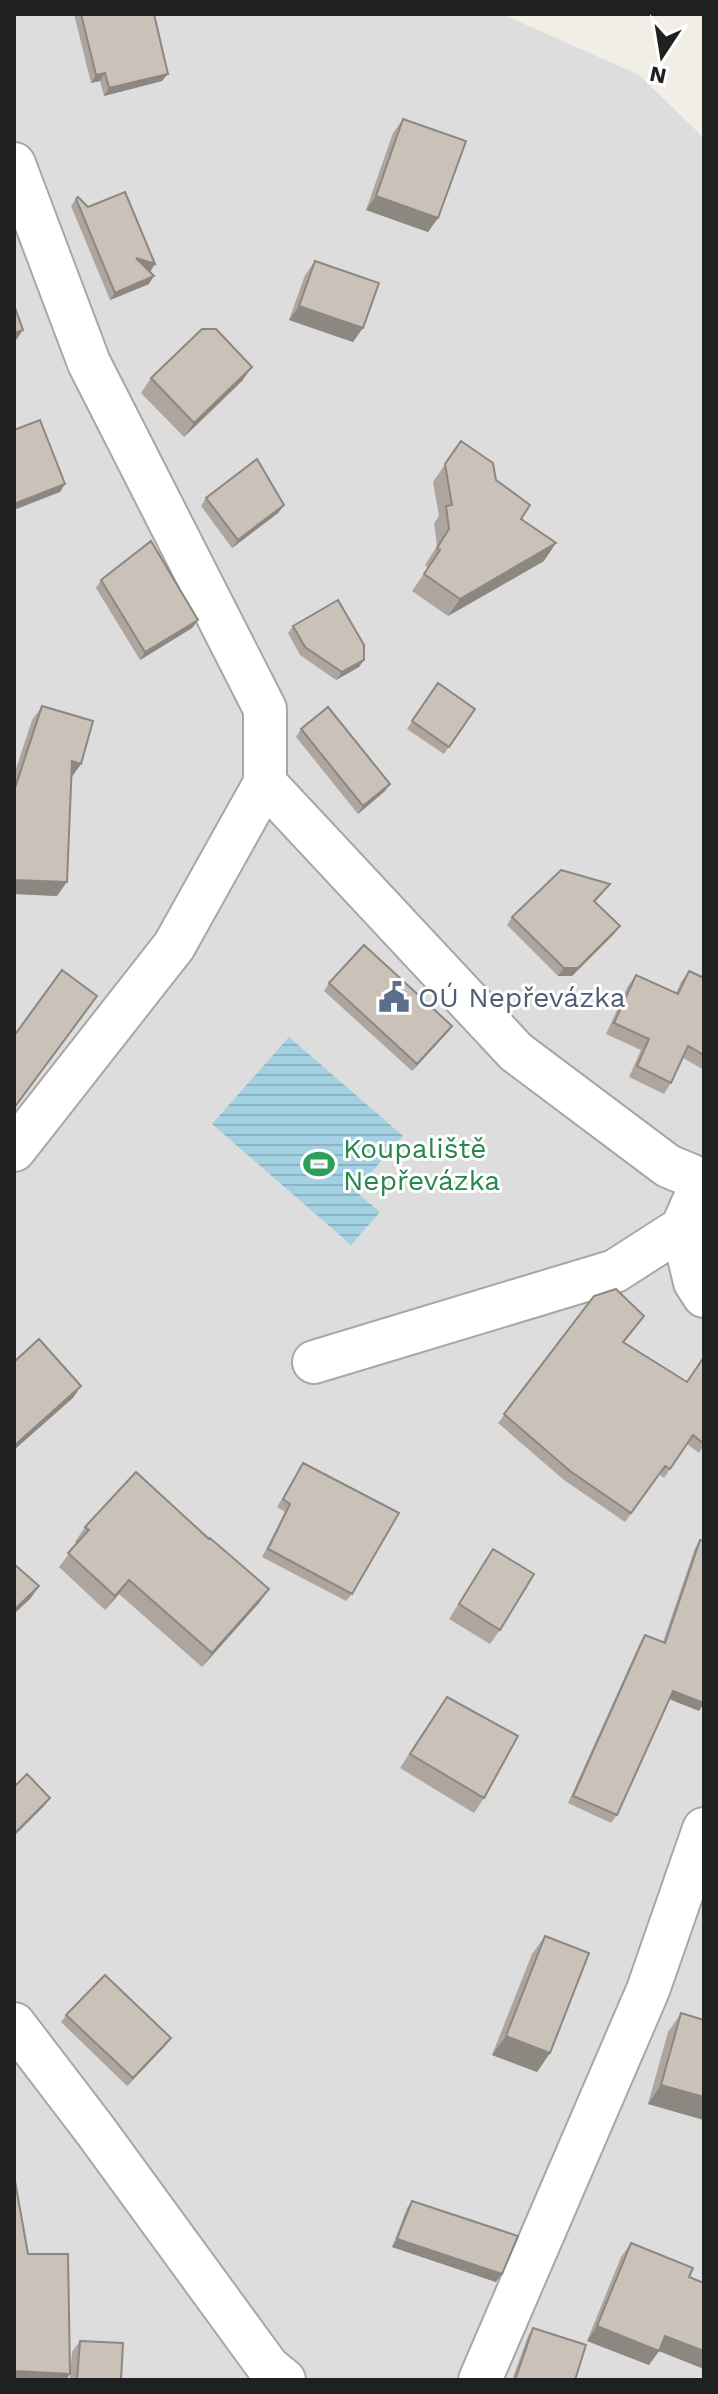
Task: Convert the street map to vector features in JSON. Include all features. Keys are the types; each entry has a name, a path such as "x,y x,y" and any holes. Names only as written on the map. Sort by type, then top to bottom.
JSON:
{"street":[{"path":"14,164 89,363 265,709 265,783 174,946 14,1150"},
{"path":"265,783 516,1052 668,1166 703,1181 682,1228 615,1271 314,1362"},
{"path":"682,1228 695,1282 704,1296"},
{"path":"480,2380 648,1990 704,1829"},
{"path":"14,2024 274,2376"}],"shaded area":[{"path":"14,14 502,14 639,75 704,138 704,2380 14,2380"}],"water":[{"name":"Koupaliště Nepřevázka","path":"289,1037 403,1136 355,1191 380,1212 351,1245 212,1124"}],"building":[{"path":"81,14 154,14 168,74 109,88 105,73 96,75"},
{"path":"403,119 466,141 438,218 376,196"},
{"path":"125,192 155,264 136,258 154,276 115,293 76,199 78,197 88,207"},
{"path":"315,261 379,283 363,328 299,306"},
{"path":"14,305 23,330 14,333"},
{"path":"202,329 216,329 252,367 194,423 151,378"},
{"path":"40,420 65,484 14,504 14,430"},
{"path":"461,441 493,463 496,480 530,505 521,519 556,543 460,599 424,574 449,529 446,506 452,505 445,464"},
{"path":"257,459 284,505 238,540 206,498"},
{"path":"151,541 198,620 145,652 101,580"},
{"path":"338,600 364,645 364,660 342,672 305,647 293,626"},
{"path":"438,683 475,709 449,747 412,721"},
{"path":"42,706 93,721 81,764 72,761 67,882 14,880 14,791"},
{"path":"328,707 390,784 363,806 301,729"},
{"path":"561,870 610,884 594,901 620,926 578,968 564,968 512,917"},
{"path":"364,945 452,1026 417,1064 329,983"},
{"path":"62,970 97,996 14,1108 14,1036"},
{"path":"689,971 704,978 704,1055 688,1046 671,1083 637,1066 649,1039 614,1023 636,975 678,994"},
{"path":"616,1289 644,1316 623,1342 687,1382 704,1357 704,1444 693,1435 670,1469 665,1466 631,1513 570,1471 504,1414 594,1296"},
{"path":"39,1339 81,1386 14,1446 14,1362"},
{"path":"303,1463 399,1513 352,1594 268,1549 290,1504 283,1499"},
{"path":"136,1472 269,1589 212,1653 129,1580 115,1596 68,1553 89,1530 85,1527"},
{"path":"700,1540 704,1541 704,1703 673,1691 617,1815 573,1796 645,1635 665,1643"},
{"path":"493,1549 534,1574 500,1630 459,1604"},
{"path":"14,1564 39,1586 14,1610"},
{"path":"447,1697 518,1736 484,1798 410,1754"},
{"path":"27,1774 50,1798 14,1834 14,1787"},
{"path":"545,1936 589,1953 550,2053 506,2036"},
{"path":"105,1975 171,2038 133,2078 66,2015"},
{"path":"681,2013 704,2020 704,2097 661,2085"},
{"path":"14,2181 28,2254 68,2254 70,2374 14,2371"},
{"path":"412,2201 518,2236 502,2274 397,2239"},
{"path":"631,2243 693,2268 689,2277 704,2283 704,2351 665,2336 659,2351 597,2326"},
{"path":"533,2328 586,2345 575,2380 515,2380"},
{"path":"80,2341 123,2343 121,2380 77,2380"}],"place":[{"name":"OÚ Nepřevázka","path":"394,997"},
{"name":"Koupaliště Nepřevázka","path":"319,1164"}]}
